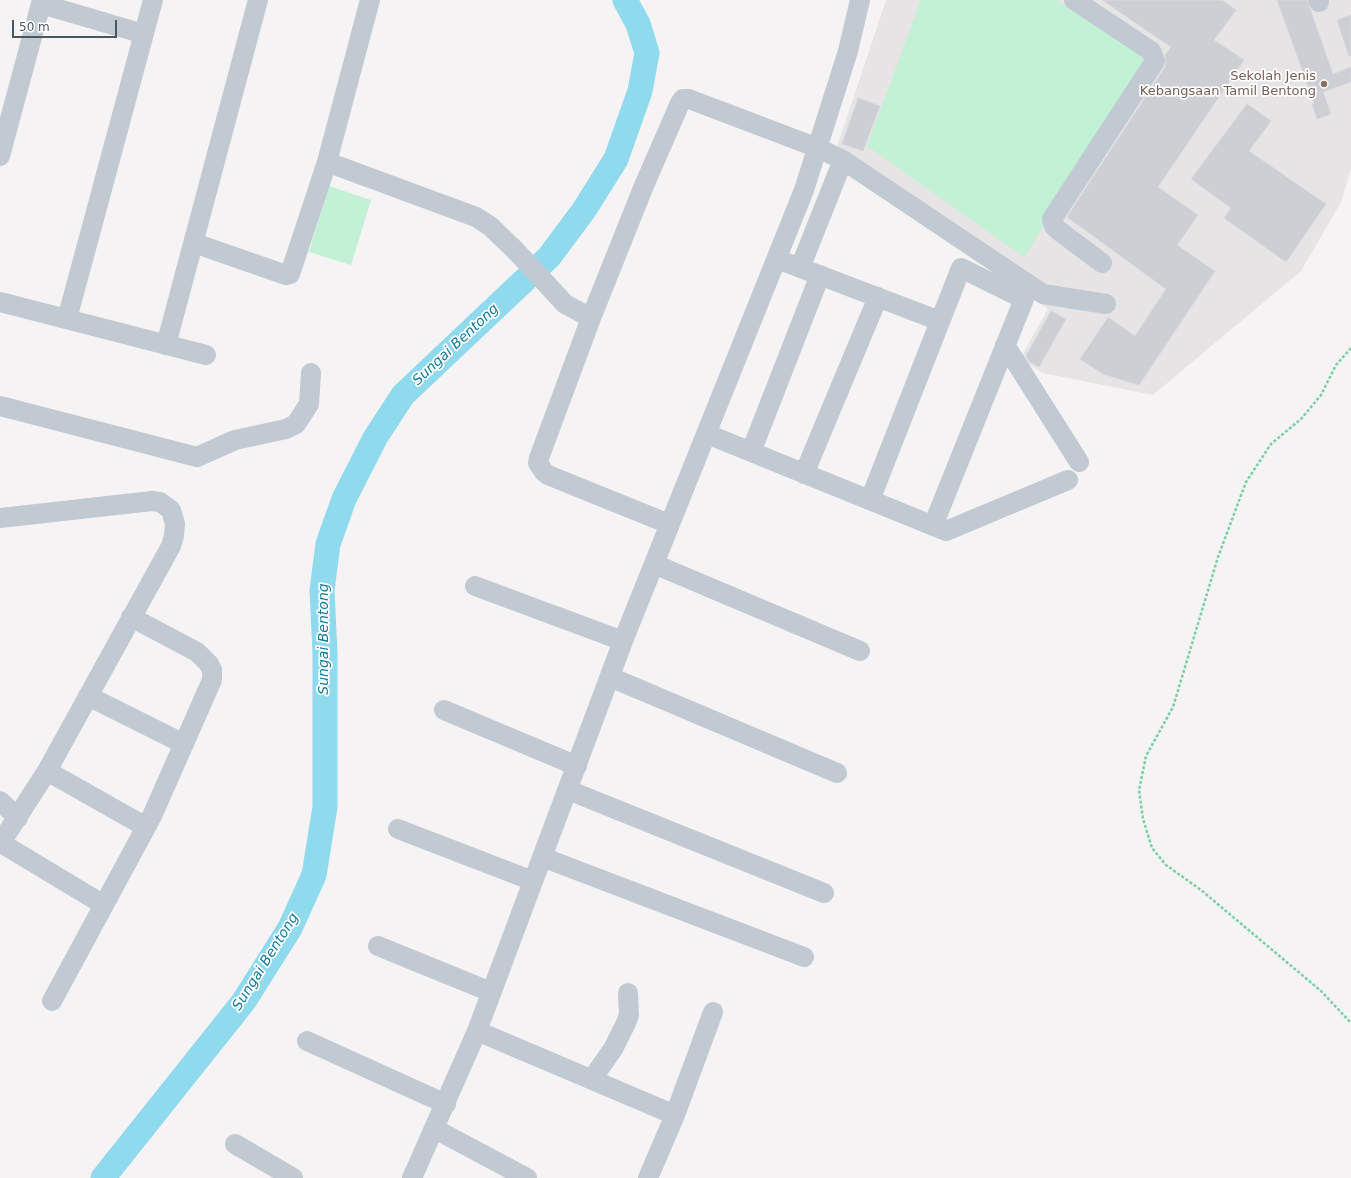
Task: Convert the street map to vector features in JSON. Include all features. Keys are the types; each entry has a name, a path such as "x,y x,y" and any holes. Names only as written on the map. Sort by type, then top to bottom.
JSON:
{"street":[{"path":"67,320 153,0"},
{"path":"166,345 258,0"},
{"path":"194,244 286,275 290,274 327,162 370,0"},
{"path":"412,1178 446,1104 476,1031 623,641 777,259 818,148 848,51 860,0"},
{"path":"1074,0 1151,51 1155,61 1052,219 1054,226 1058,230 1102,263"},
{"path":"0,156 9,88 41,2 144,34"},
{"path":"670,524 548,475 540,467 538,458 591,318 643,188 683,99 691,100 818,148 843,160 1043,294 1106,304"},
{"path":"800,268 843,160"},
{"path":"327,162 476,217 490,226 516,251 552,292 571,308 591,318"},
{"path":"777,259 940,321"},
{"path":"870,500 961,268 1024,299 933,526"},
{"path":"751,452 820,275"},
{"path":"804,474 878,297"},
{"path":"0,302 206,356"},
{"path":"1005,345 1079,462"},
{"path":"0,406 197,457 235,440 286,429 296,424 309,404 310,373"},
{"path":"707,434 946,531 1068,480"},
{"path":"0,518 152,501 160,502 171,510 175,524 171,546 47,771 0,844 104,904"},
{"path":"654,564 860,651"},
{"path":"475,586 623,641"},
{"path":"52,1000 146,827 211,685 213,676 209,664 197,652 131,617"},
{"path":"610,677 837,773"},
{"path":"88,696 184,744"},
{"path":"444,710 577,766"},
{"path":"47,771 146,827"},
{"path":"568,790 824,894"},
{"path":"0,801 18,818"},
{"path":"398,829 533,881"},
{"path":"542,857 804,957"},
{"path":"378,946 491,992"},
{"path":"592,1079 612,1049 626,1023 629,1015 628,993"},
{"path":"648,1178 675,1115 713,1012"},
{"path":"476,1031 675,1115"},
{"path":"307,1041 446,1104"},
{"path":"435,1129 527,1178"},
{"path":"235,1144 293,1178"}],"path":[{"path":"1351,348 1336,365 1321,395 1301,419 1271,444 1246,482 1218,557 1173,707 1146,756 1139,790 1143,819 1152,848 1166,865 1201,890 1315,986 1351,1023"}],"shaded area":[{"path":"886,0 1351,0 1351,168 1341,202 1301,271 1153,395 1043,373 1020,359 1048,309 832,162"}],"green space":[{"path":"921,0 1056,0 1150,61 1024,257 867,146"},
{"path":"329,186 371,200 351,265 309,252"}],"building":[{"path":"1102,0 1222,0 1236,10 1214,40 1244,60 1158,187 1198,215 1177,245 1215,271 1139,385 1103,374 1080,359 1108,317 1135,336 1166,289 1067,217 1165,67 1165,55 1171,47"},
{"path":"1277,0 1307,0 1333,74 1351,67 1351,82 1323,92 1331,114 1317,119 1312,104 1314,103"},
{"path":"1351,15 1351,56 1349,56 1337,20"},
{"path":"858,98 880,106 863,151 842,144"},
{"path":"1247,104 1271,121 1249,151 1326,204 1286,262 1224,218 1231,208 1191,179"},
{"path":"1051,311 1066,319 1039,367 1029,362 1026,356"}],"waterway":[{"name":"Sungai Bentong","path":"103,1178 244,1001 290,928 314,875 325,807 325,653 322,590 328,544 344,499 375,438 403,395 549,257 584,210 616,159 640,91 647,53 638,24 625,0"}],"place":[{"name":"Sekolah Jenis Kebangsaan Tamil Bentong","path":"1324,84"}]}
